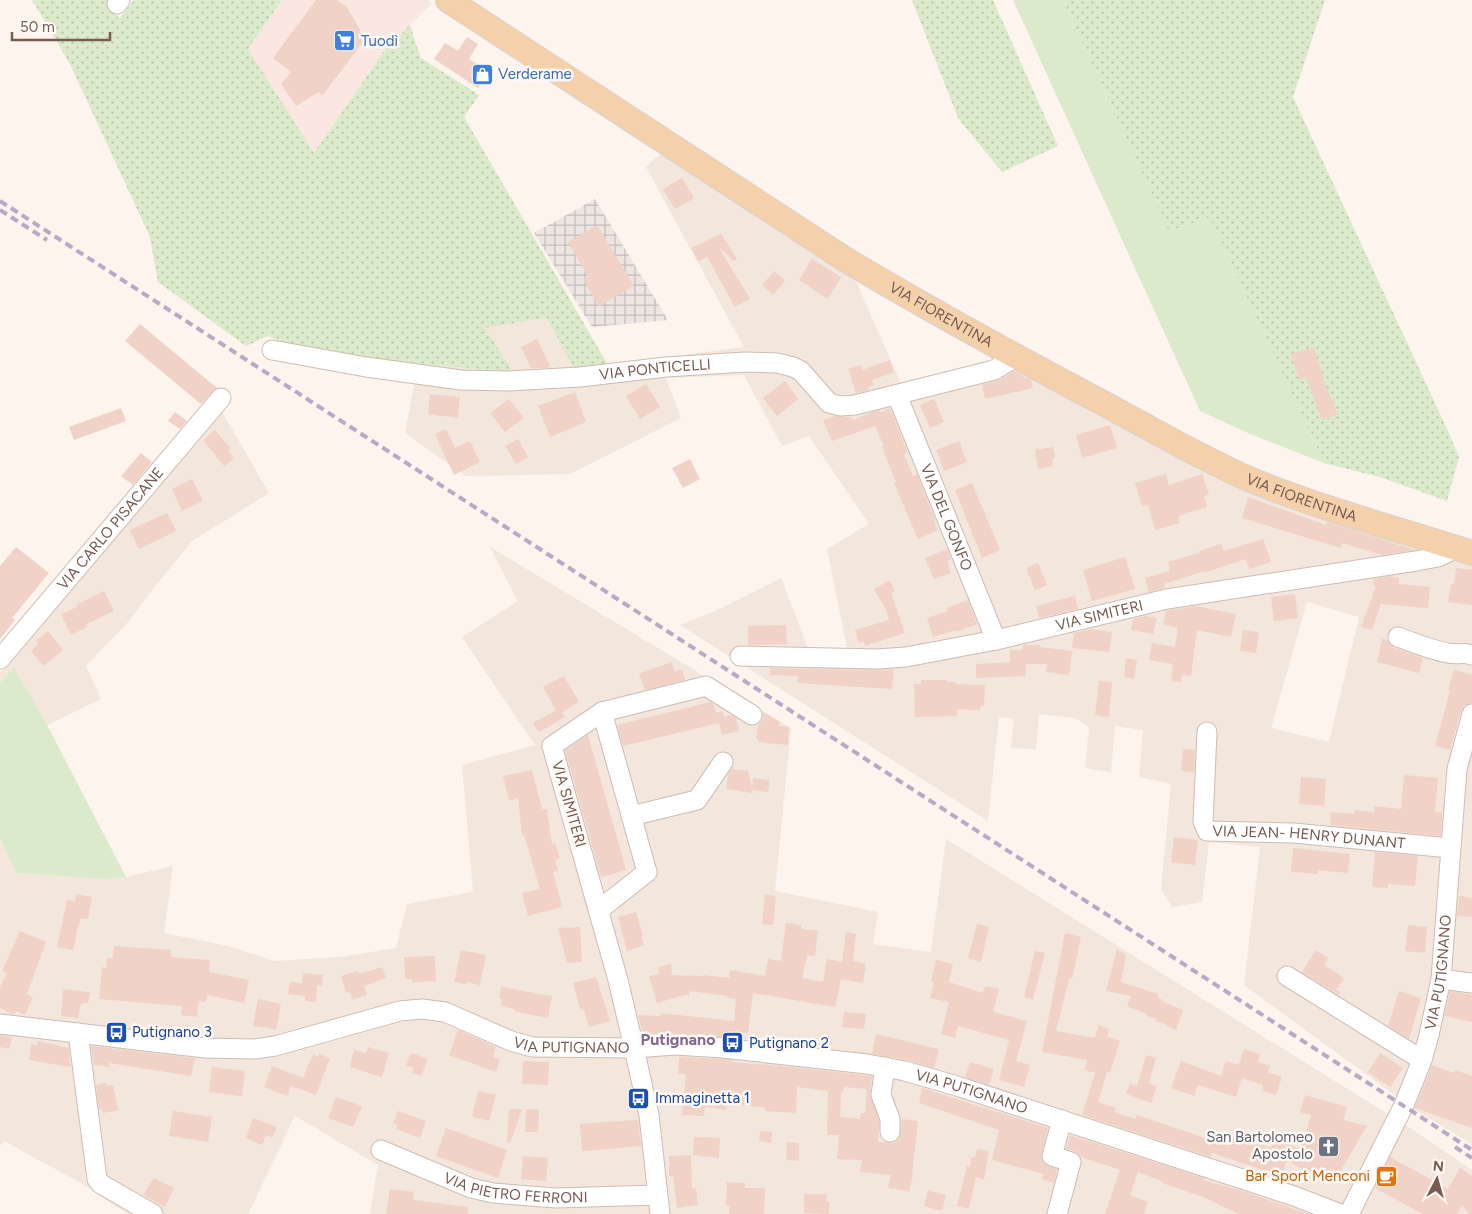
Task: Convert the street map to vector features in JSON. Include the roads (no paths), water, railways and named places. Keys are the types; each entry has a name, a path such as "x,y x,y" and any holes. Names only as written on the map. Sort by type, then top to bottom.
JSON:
{"main road":[{"name":"VIA FIORENTINA","path":"448,0 843,258 1016,357 1198,454 1249,478 1320,504 1464,550"}],"street":[{"name":"VIA PONTICELLI","path":"272,350 366,367 461,380 508,381 580,377 666,367 746,362 777,363 801,371 826,400 834,405 841,406 855,405 994,370 1016,357"},
{"name":"VIA DEL GONFO","path":"897,395 996,640"},
{"name":"VIA CARLO PISACANE","path":"0,659 221,398"},
{"name":"VIA SIMITERI","path":"740,656 877,659 906,657 996,640 1167,599 1423,560 1464,550"},
{"path":"1398,637 1451,654 1458,652 1472,655"},
{"name":"VIA SIMITERI","path":"660,1214 649,1115 634,1048 599,910 552,746 602,712 706,686 752,715"},
{"path":"599,910 647,872 602,712"},
{"name":"VIA PUTIGNANO","path":"1349,1214 1404,1104 1422,1060 1429,1035 1441,979 1457,769 1472,714"},
{"name":"VIA JEAN- HENRY DUNANT","path":"1207,732 1203,822 1208,831 1294,833 1450,848"},
{"path":"631,816 697,800 723,762"},
{"path":"1287,976 1422,1060"},
{"path":"1441,979 1472,983"},
{"name":"VIA PUTIGNANO","path":"0,1024 205,1048 255,1048 275,1046 400,1011 422,1009 445,1012 522,1045 545,1048 634,1048 675,1045 830,1059 885,1067 934,1079 1294,1196 1341,1214"},
{"path":"78,1033 97,1179 101,1184 153,1214"},
{"path":"885,1067 881,1095 890,1118 890,1132"},
{"path":"1057,1214 1072,1162 1052,1156 1062,1120"},
{"name":"VIA PIETRO FERRONI","path":"381,1150 471,1188 493,1193 556,1198 657,1195"}],"railway":[{"path":"0,201 1472,1150"},
{"path":"0,210 47,240"},
{"path":"1455,1147 1472,1158"}],"place":[{"name":"Tuodì","path":"345,41"},
{"name":"Verderame","path":"482,74"},
{"name":"Putignano 3","path":"116,1032"},
{"name":"Putignano 2","path":"733,1043"},
{"name":"Immaginetta 1","path":"639,1098"},
{"name":"San Bartolomeo Apostolo","path":"1329,1146"},
{"name":"Bar Sport Menconi","path":"1386,1176"}],"district":[{"name":"Putignano","path":"678,1039"}]}
